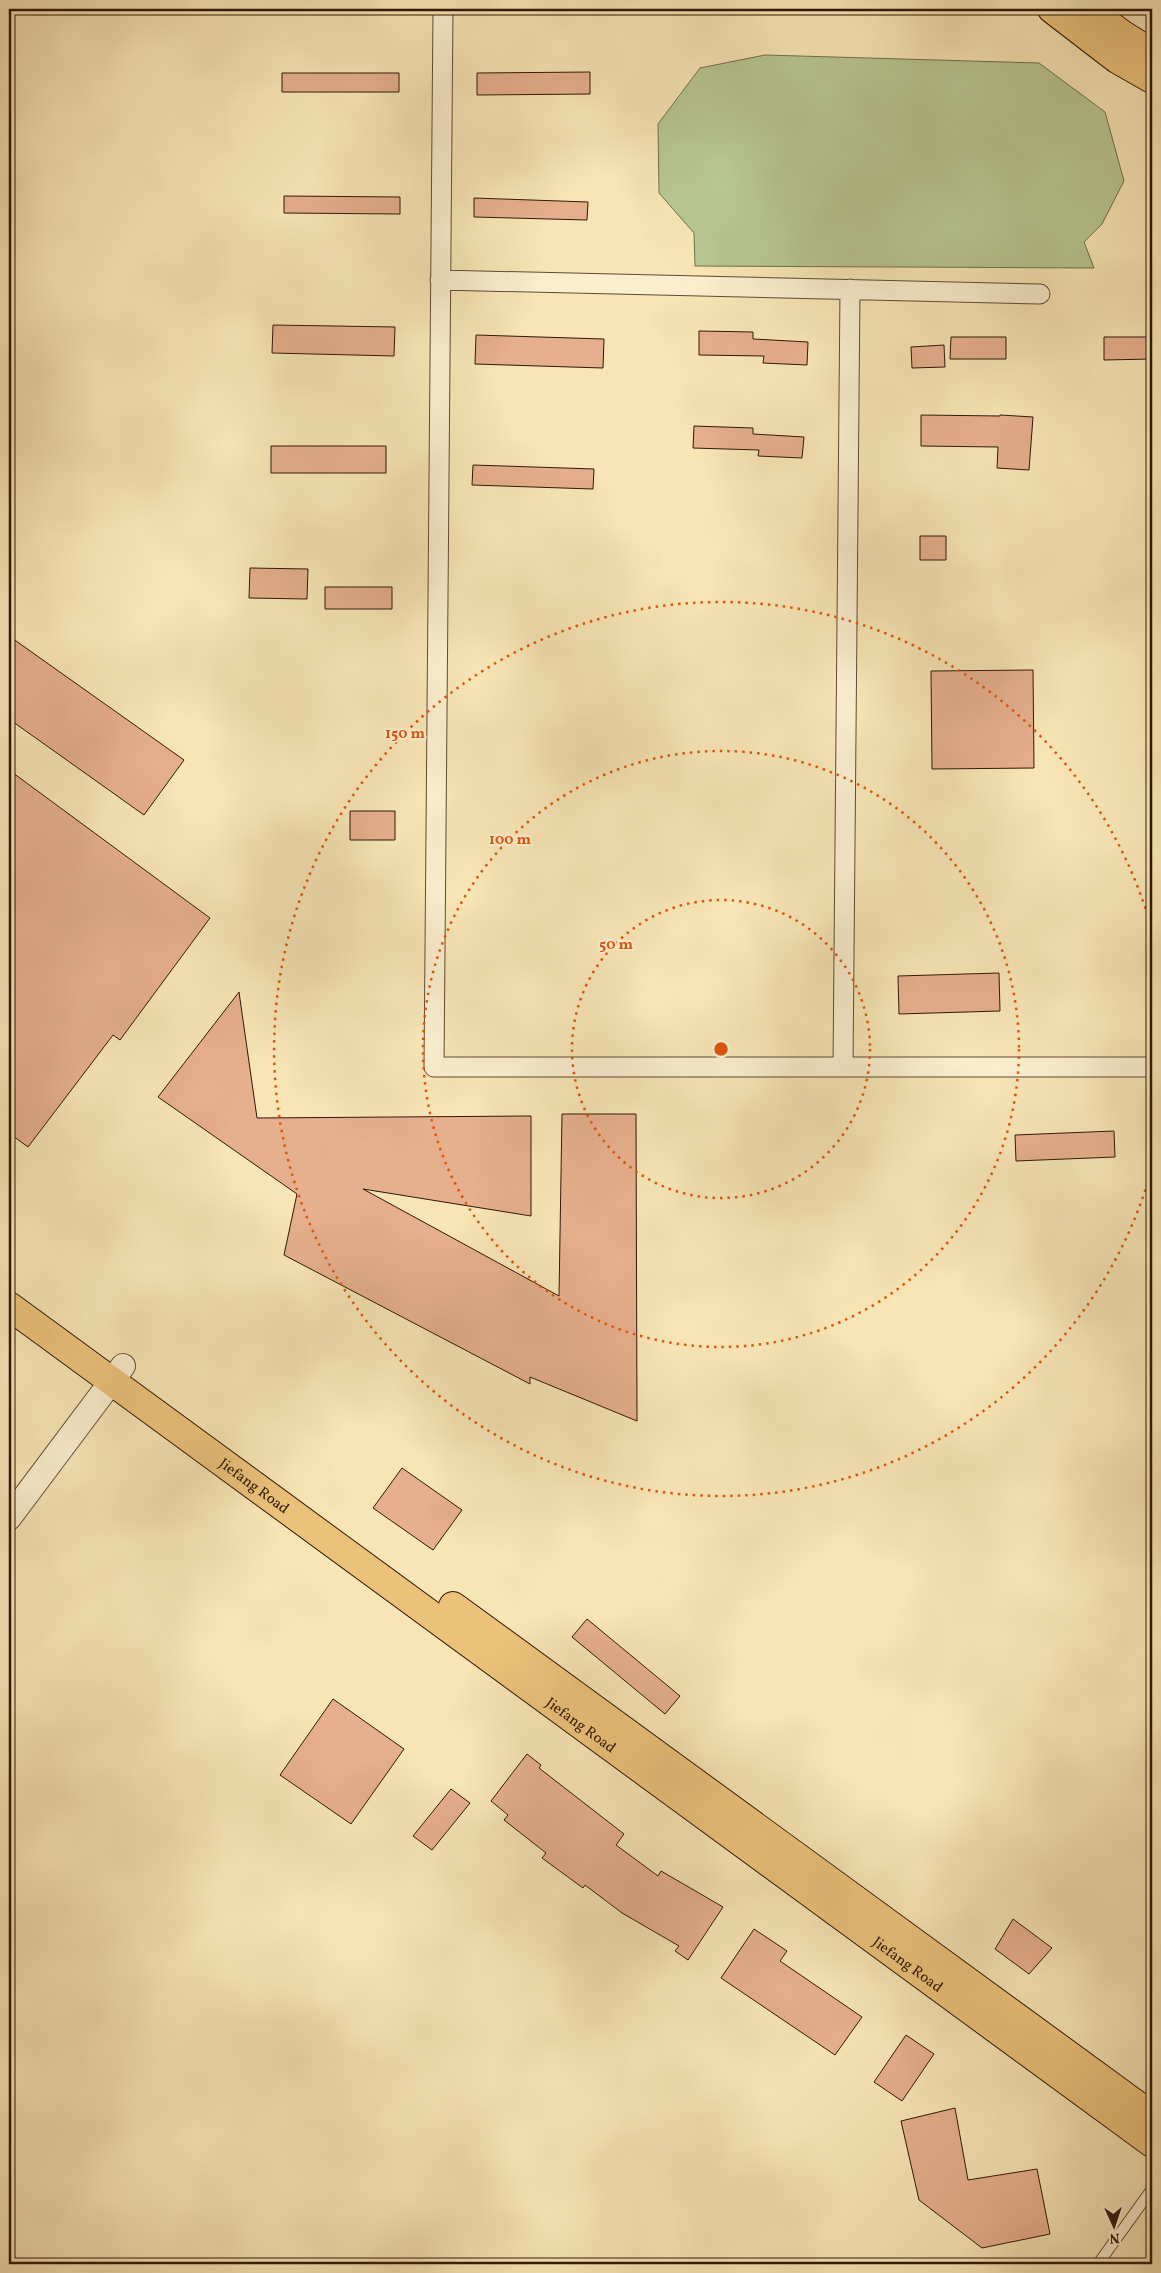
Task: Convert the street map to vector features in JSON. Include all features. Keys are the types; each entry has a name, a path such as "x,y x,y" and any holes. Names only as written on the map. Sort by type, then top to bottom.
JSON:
{"main road":[{"path":"1052,9 1117,59 1152,79"},
{"path":"1088,9 1123,36 1152,53"},
{"path":"9,1284 118,1373 1152,2116"},
{"name":"Jiefang Road","path":"9,1306 118,1373 1152,2143"}],"street":[{"path":"443,9 434,1067 1152,1067"},
{"path":"440,280 1040,294"},
{"path":"842,1067 850,289"},
{"path":"9,1518 118,1373"}],"lane":[{"path":"1098,2264 1152,2189"}],"green space":[{"path":"765,55 1039,63 1105,112 1124,181 1102,224 1084,242 1094,268 695,266 694,233 659,193 658,124 700,68"}],"building":[{"path":"590,72 590,94 477,95 477,73"},
{"path":"282,73 399,73 399,92 282,92"},
{"path":"284,196 400,197 400,214 284,213"},
{"path":"474,198 588,202 587,220 474,217"},
{"path":"273,325 395,327 394,356 272,353"},
{"path":"699,331 753,332 753,339 808,342 807,365 763,363 764,356 699,355"},
{"path":"476,335 604,339 603,368 475,364"},
{"path":"951,337 1006,337 1006,359 950,359"},
{"path":"1104,337 1152,337 1152,359 1104,360"},
{"path":"944,345 945,367 912,368 911,347"},
{"path":"921,415 1033,417 1029,470 997,468 998,447 921,446"},
{"path":"694,426 753,428 753,434 804,437 802,458 758,456 759,450 693,448"},
{"path":"271,446 386,446 386,473 271,473"},
{"path":"473,465 594,469 593,489 472,485"},
{"path":"920,536 946,536 946,560 920,560"},
{"path":"250,568 308,569 307,599 249,598"},
{"path":"325,587 392,587 392,609 325,609"},
{"path":"9,636 184,760 144,815 9,719"},
{"path":"1033,670 1034,768 932,769 931,671"},
{"path":"9,770 210,918 120,1040 113,1035 28,1147 9,1133"},
{"path":"350,811 395,811 395,840 350,840"},
{"path":"999,973 1000,1011 899,1014 898,976"},
{"path":"239,992 257,1118 531,1116 531,1216 363,1189 559,1296 562,1114 636,1114 637,1421 530,1377 530,1384 284,1255 297,1194 158,1097"},
{"path":"1114,1131 1115,1157 1016,1161 1015,1135"},
{"path":"402,1468 462,1510 433,1550 373,1508"},
{"path":"587,1619 680,1696 665,1714 572,1637"},
{"path":"333,1699 404,1749 351,1824 280,1775"},
{"path":"527,1754 541,1765 539,1768 624,1834 616,1845 658,1876 661,1871 723,1907 688,1960 675,1951 679,1946 622,1913 585,1885 583,1888 542,1858 546,1853 504,1820 508,1815 491,1801"},
{"path":"451,1789 470,1803 432,1850 413,1836"},
{"path":"1013,1919 1052,1948 1029,1974 995,1949"},
{"path":"754,1929 787,1951 780,1961 862,2017 835,2055 721,1978"},
{"path":"906,2035 934,2054 902,2101 874,2082"},
{"path":"955,2108 968,2180 1037,2169 1050,2234 982,2248 919,2200 901,2121"}]}
